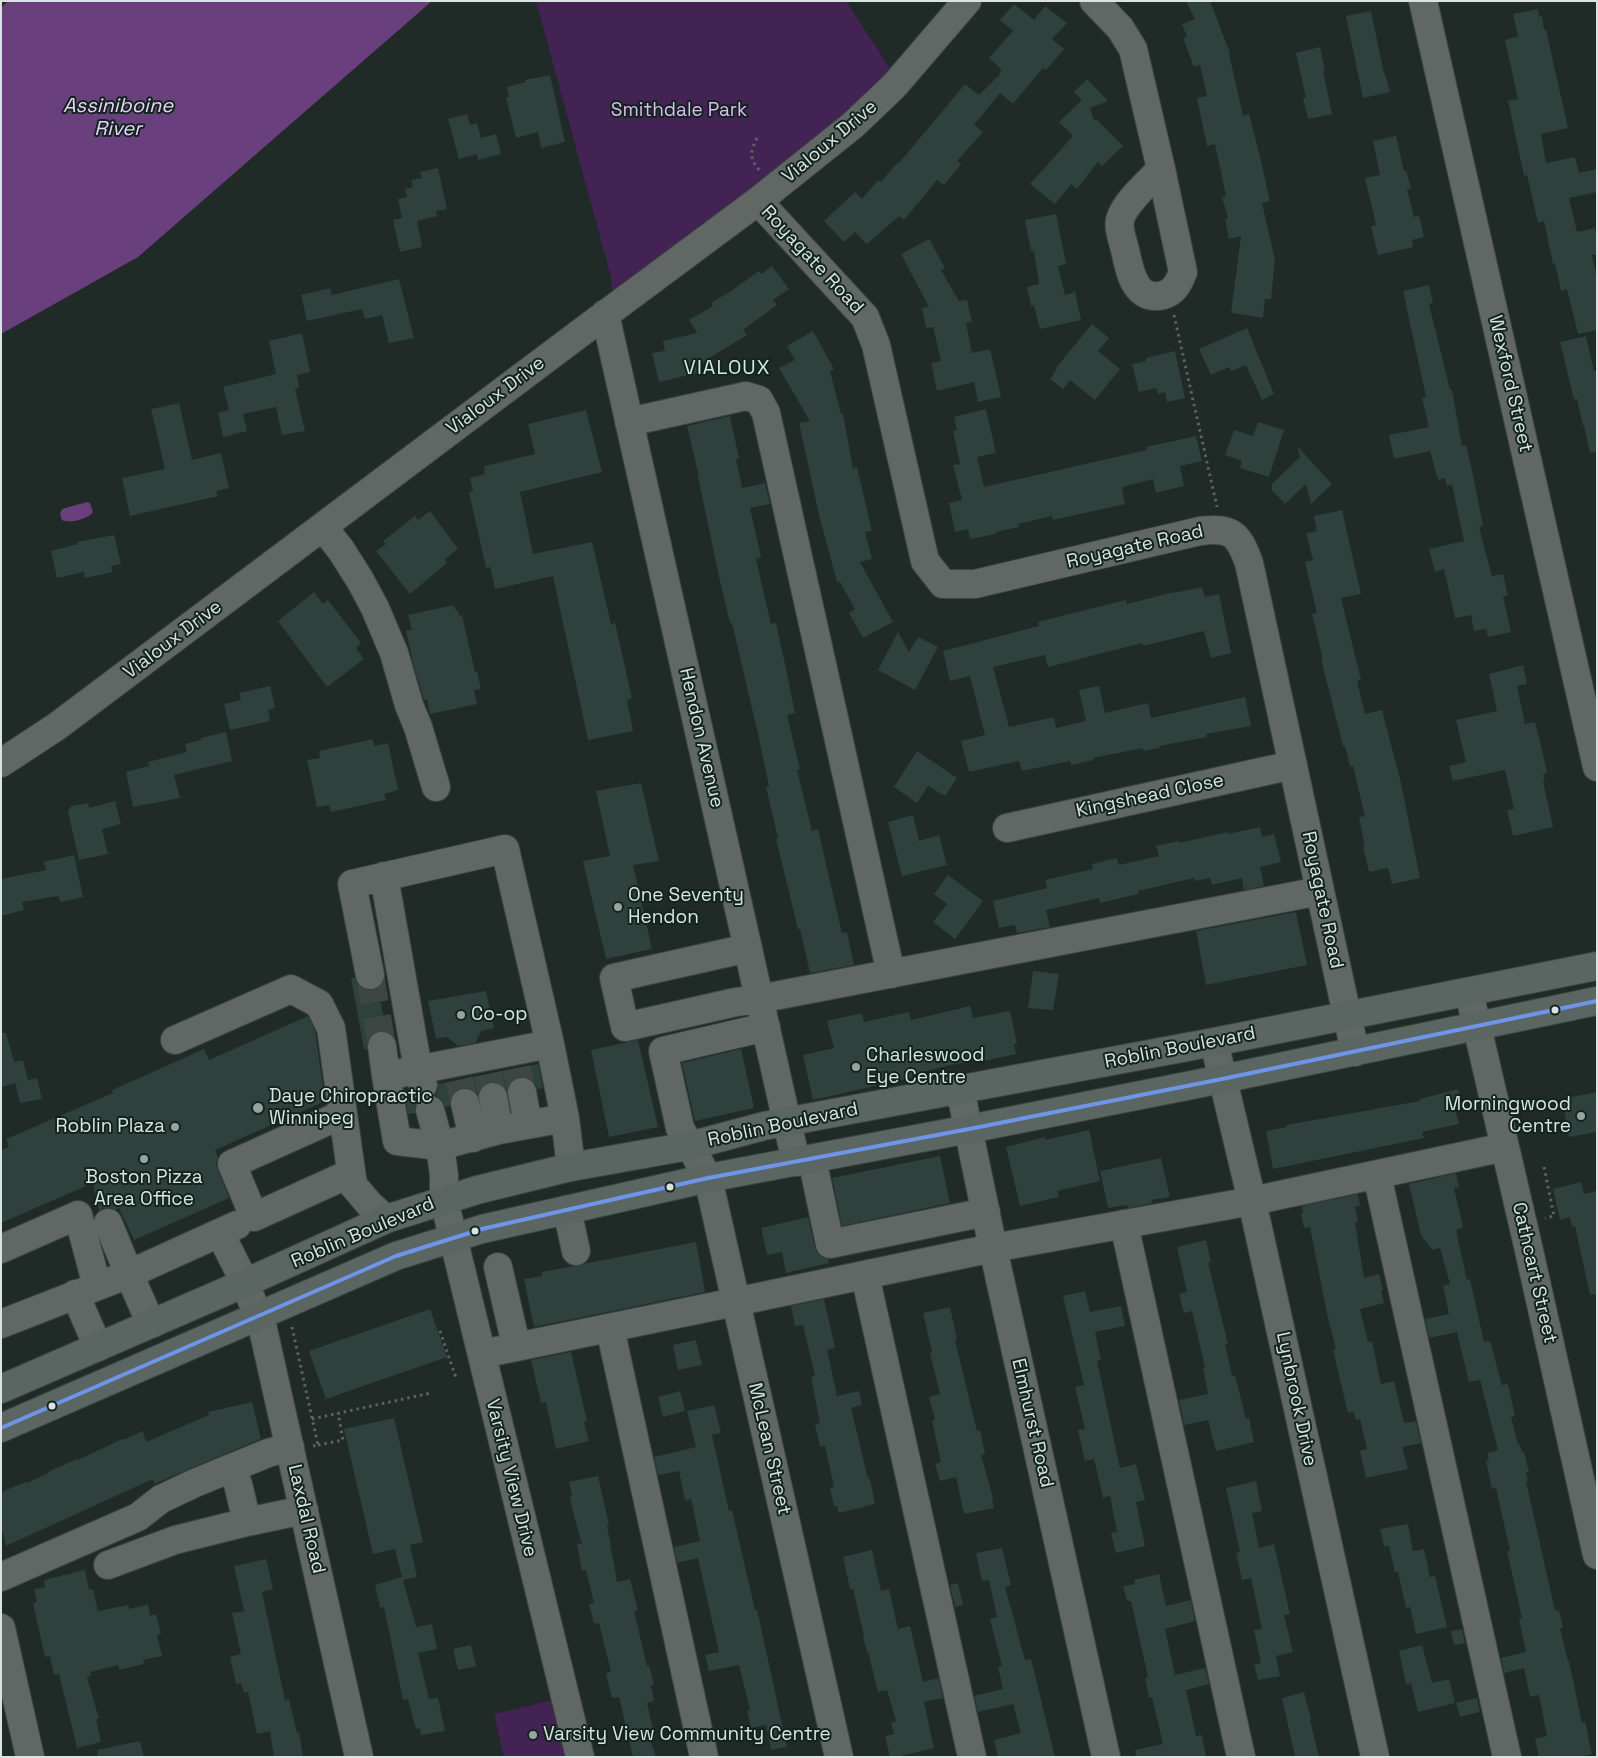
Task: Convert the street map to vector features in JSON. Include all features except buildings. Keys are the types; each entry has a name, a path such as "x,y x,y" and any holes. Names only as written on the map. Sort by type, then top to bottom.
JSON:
{"main road":[{"name":"Roblin Boulevard","path":"2,1386 151,1324 386,1219 477,1190 571,1167 689,1146 787,1122 1214,1042 1597,966"},
{"name":"Roblin Boulevard","path":"1,1428 396,1256 482,1229 708,1178 1222,1079 1597,1001"}],"street":[{"name":"Vialoux Drive","path":"1,763 56,728 766,195 874,107 967,1"},
{"path":"1094,1 1120,28 1133,49 1161,170 1183,272 1176,287 1169,293 1158,297 1147,294 1138,288 1132,277 1120,232 1120,220 1127,206 1161,170"},
{"name":"Wexford Street","path":"1423,1 1597,767"},
{"name":"Royagate Road","path":"766,195 865,317 876,345 925,560 943,584 975,584 1200,531 1222,529 1234,535 1244,547 1355,1052"},
{"name":"Hendon Avenue","path":"605,314 787,1122 804,1160 830,1244 986,1212"},
{"path":"629,422 746,396 759,400 766,413 891,974"},
{"path":"323,527 355,573 375,608 394,653 436,787"},
{"name":"Kingshead Close","path":"1007,828 1293,764"},
{"path":"370,975 352,884 505,849 550,1044 565,1118 571,1167"},
{"name":"Varsity View Drive","path":"384,876 424,1088 440,1146 444,1175 444,1200 580,1757"},
{"path":"748,948 614,978 625,1027 736,1002 760,999 1320,891"},
{"path":"175,1040 292,989 319,1004 331,1028 353,1186 386,1219"},
{"name":"Cathcart Street","path":"1468,992 1523,1224 1597,1555"},
{"name":"McLean Street","path":"766,1027 663,1051 680,1128 708,1178 839,1757"},
{"name":"Lynbrook Drive","path":"1214,1042 1252,1201 1375,1757"},
{"path":"386,1076 424,1088 488,1076 518,1070 550,1044"},
{"path":"382,1046 397,1141 440,1146 499,1130 565,1118"},
{"path":"518,1070 528,1124"},
{"path":"488,1076 499,1130"},
{"path":"460,1081 473,1138"},
{"name":"Elmhurst Road","path":"960,1089 993,1248 1106,1757"},
{"path":"254,1217 232,1164 343,1114"},
{"path":"482,1354 993,1248 1252,1201 1505,1147"},
{"path":"1,1324 129,1274 352,1173"},
{"path":"1377,1174 1507,1757"},
{"path":"567,1210 576,1251"},
{"path":"1,1249 78,1215 86,1290 98,1347"},
{"path":"108,1223 151,1324"},
{"path":"1124,1224 1241,1757"},
{"name":"Laxdal Road","path":"220,1233 245,1283 263,1329 359,1757"},
{"path":"498,1268 514,1336"},
{"path":"866,1274 972,1757"},
{"path":"610,1328 704,1757"},
{"path":"1,1577 138,1517 161,1498 268,1453 290,1449"},
{"path":"238,1484 247,1522"},
{"path":"108,1565 175,1540 304,1510"},
{"path":"1,1628 30,1757"}],"path":[{"path":"757,138 751,151 752,162 766,195"},
{"path":"1169,293 1222,529"},
{"path":"1523,1224 1554,1216 1544,1167"},
{"path":"291,1326 318,1445"},
{"path":"440,1331 456,1378"},
{"path":"312,1419 431,1393"},
{"path":"290,1449 343,1440 338,1413"}],"green space":[{"name":"Smithdale Park","path":"536,1 846,1 891,70 853,116 613,296 610,273"},
{"name":"Varsity View Community Centre","path":"558,1699 573,1757 504,1757 494,1714"}],"water":[{"name":"Assiniboine River","path":"8,1 432,1 138,257 1,334 1,8"},
{"path":"87,502 90,503 93,512 91,515 74,521 62,520 60,514 62,509"}],"tunnel":[{"path":"370,975 382,1046"},
{"path":"517,1068 522,1092"},
{"path":"488,1074 493,1097"},
{"path":"459,1080 465,1103"}],"transit line":[{"path":"1,1428 396,1256 482,1229 708,1178 1222,1079 1597,1001"}],"place":[{"name":"One Seventy Hendon","path":"618,907"},
{"name":"Co-op","path":"461,1015"},
{"name":"Charleswood Eye Centre","path":"856,1067"},
{"name":"Daye Chiropractic Winnipeg","path":"258,1108"},
{"name":"Morningwood Centre","path":"1581,1116"},
{"name":"Roblin Plaza","path":"175,1127"},
{"name":"Boston Pizza Area Office","path":"144,1159"},
{"name":"Varsity View Community Centre","path":"533,1735"}],"district":[{"name":"VIALOUX","path":"727,369"}]}
